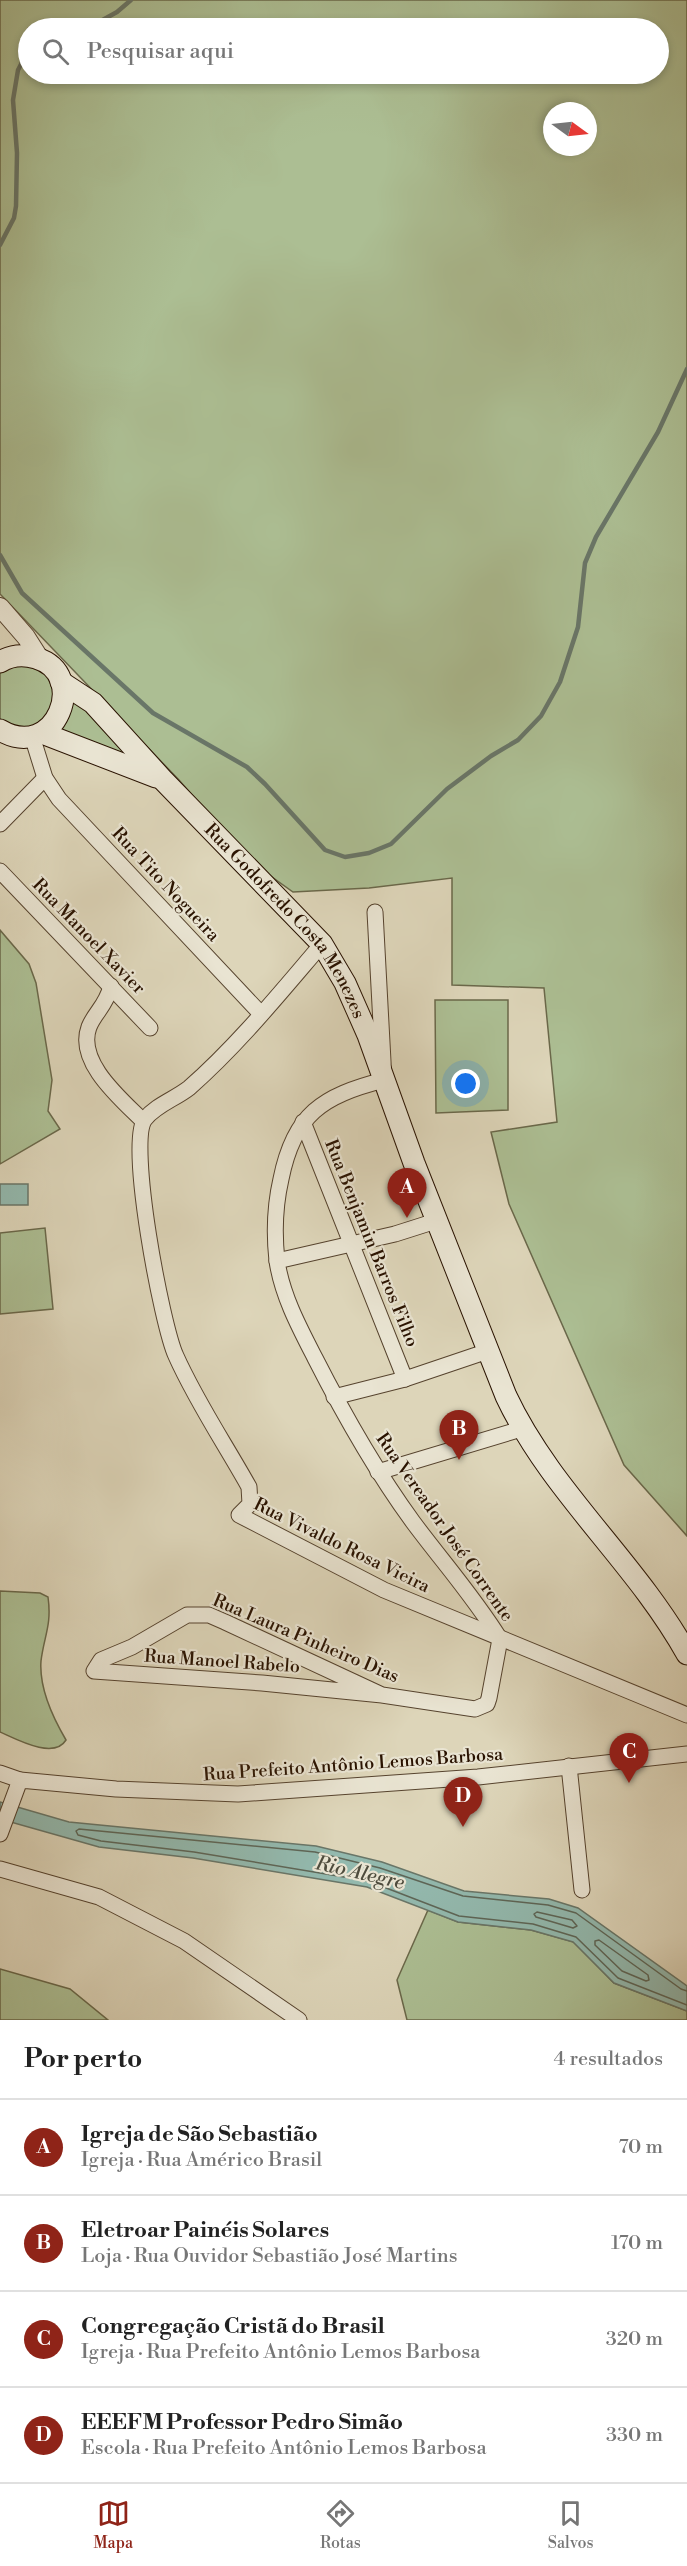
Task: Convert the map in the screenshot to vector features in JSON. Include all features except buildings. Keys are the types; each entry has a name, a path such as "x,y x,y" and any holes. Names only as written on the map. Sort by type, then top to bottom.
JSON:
{"main road":[{"path":"0,662 15,656 40,659"},
{"name":"Rua Godofredo Costa Menezes","path":"40,659 56,672 61,682 93,703 162,779 322,944 345,983 488,1351 521,1429 539,1457 604,1535 687,1654"},
{"path":"19,737 57,719 62,708 61,682"},
{"path":"19,737 162,779"}],"street":[{"path":"0,607 26,637 40,659"},
{"name":"Rua Tito Nogueira","path":"19,737 59,799 261,1014"},
{"path":"0,824 45,778"},
{"name":"Rua Manoel Xavier","path":"0,871 150,1028"},
{"path":"375,912 384,1080"},
{"path":"111,986 107,1002 90,1025 88,1048 106,1084 143,1121 155,1110 188,1089 261,1014 322,944"},
{"name":"Rua Vereador José Corrente","path":"384,1080 353,1088 326,1101 303,1122 292,1140 277,1199 277,1261 284,1290 297,1323 334,1397 378,1472 483,1611 500,1639"},
{"name":"Rua Vivaldo Rosa Vieira","path":"143,1121 139,1149 142,1190 166,1325 174,1354 249,1487 250,1504 239,1515 384,1590 687,1716"},
{"name":"Rua Benjamin Barros Filho","path":"303,1122 405,1379"},
{"path":"277,1261 351,1245 439,1220"},
{"path":"334,1397 405,1379 488,1351"},
{"path":"378,1472 521,1429"},
{"name":"Rua Laura Pinheiro Dias","path":"94,1671 101,1660 132,1647 187,1615 200,1614 225,1622 382,1695 482,1708 489,1698 500,1639"},
{"name":"Rua Manoel Rabelo","path":"94,1671 262,1683 382,1695"},
{"name":"Rua Prefeito Antônio Lemos Barbosa","path":"0,1773 20,1780 116,1789 238,1794 478,1778 687,1754"},
{"path":"569,1766 582,1890"},
{"path":"2,1831 20,1780"},
{"path":"0,1869 99,1897 184,1941 299,2020"}],"green space":[{"path":"0,0 687,0 687,1536 624,1465 509,1204 491,1132 557,1122 544,988 452,985 452,878 369,888 293,892 248,860 179,780 0,594"},
{"path":"20,662 52,676 56,711 28,732 0,722 0,673"},
{"path":"69,691 149,771 55,734"},
{"path":"0,930 29,964 36,983 52,1080 48,1111 60,1129 0,1164"},
{"path":"435,1000 508,1000 508,1110 436,1113"},
{"path":"45,1228 53,1309 0,1314 0,1233"},
{"path":"0,1591 40,1593 48,1597 48,1623 41,1671 48,1702 66,1740 60,1746 44,1748 34,1746 0,1732"},
{"path":"428,1910 458,1922 531,1930 574,1942 614,1983 687,2011 687,2020 407,2020 397,1980"},
{"path":"0,1969 70,1989 108,2020 0,2020"}],"water":[{"path":"0,1184 28,1184 28,1205 0,1205"},
{"name":"Rio Alegre","path":"0,1802 69,1822 316,1846 382,1862 464,1891 549,1899 578,1908 687,1986 687,2011 614,1983 573,1942 531,1930 458,1922 367,1887 193,1858 99,1847 0,1819"}],"waterway":[{"path":"106,18 131,0"},
{"path":"0,245 14,218 16,206 17,153 13,100 18,70"},
{"path":"0,555 22,593 153,713 247,767 325,850 345,857 369,853 391,844 447,789 491,756 518,740 541,716 560,682 578,627 585,563 596,537 658,432 687,369"}],"place":[{"name":"Igreja de São Sebastião","path":"407,1218"},
{"name":"Eletroar Painéis Solares","path":"459,1460"},
{"name":"Congregação Cristã do Brasil","path":"629,1783"},
{"name":"EEEFM Professor Pedro Simão","path":"463,1827"}]}
